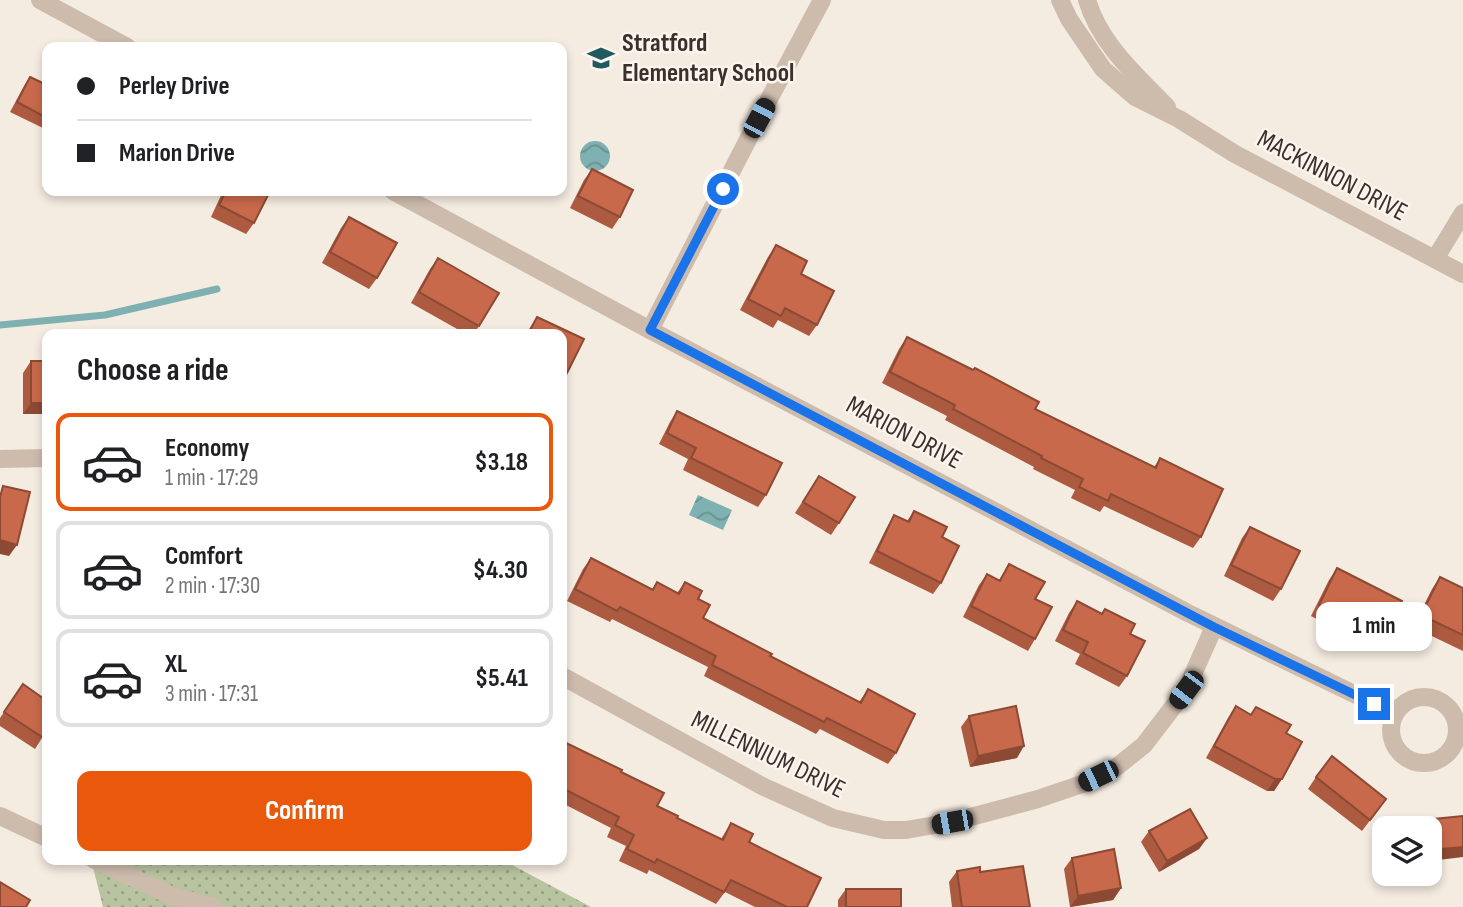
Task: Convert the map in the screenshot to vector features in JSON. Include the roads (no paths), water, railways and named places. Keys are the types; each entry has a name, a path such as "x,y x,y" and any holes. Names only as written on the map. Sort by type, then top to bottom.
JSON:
{"street":[{"path":"40,0 118,42"},
{"path":"650,330 814,8 822,0"},
{"name":"MACKINNON DRIVE","path":"1060,0 1069,19 1103,69 1135,97 1179,119 1235,154 1463,274"},
{"name":"MACKINNON DRIVE","path":"1087,0 1107,42 1134,74 1179,119"},
{"name":"MARION DRIVE","path":"402,196 650,330 1214,627 1395,714"},
{"path":"1434,259 1463,213"},
{"path":"0,459 42,458"},
{"name":"MILLENNIUM DRIVE","path":"567,679 764,787 833,818 884,830 906,830 952,822 1038,799 1082,784 1114,769 1144,745 1186,690 1214,627"},
{"path":"0,816 42,836"},
{"path":"106,865 172,896 214,907"}],"water":[{"path":"595,141 606,145 610,156 606,167 595,171 584,167 580,156 584,145"},
{"path":"698,495 732,510 723,530 689,515"}],"waterway":[{"path":"0,325 105,315 217,289"}],"place":[{"name":"Stratford Elementary School","path":"601,58"}]}
